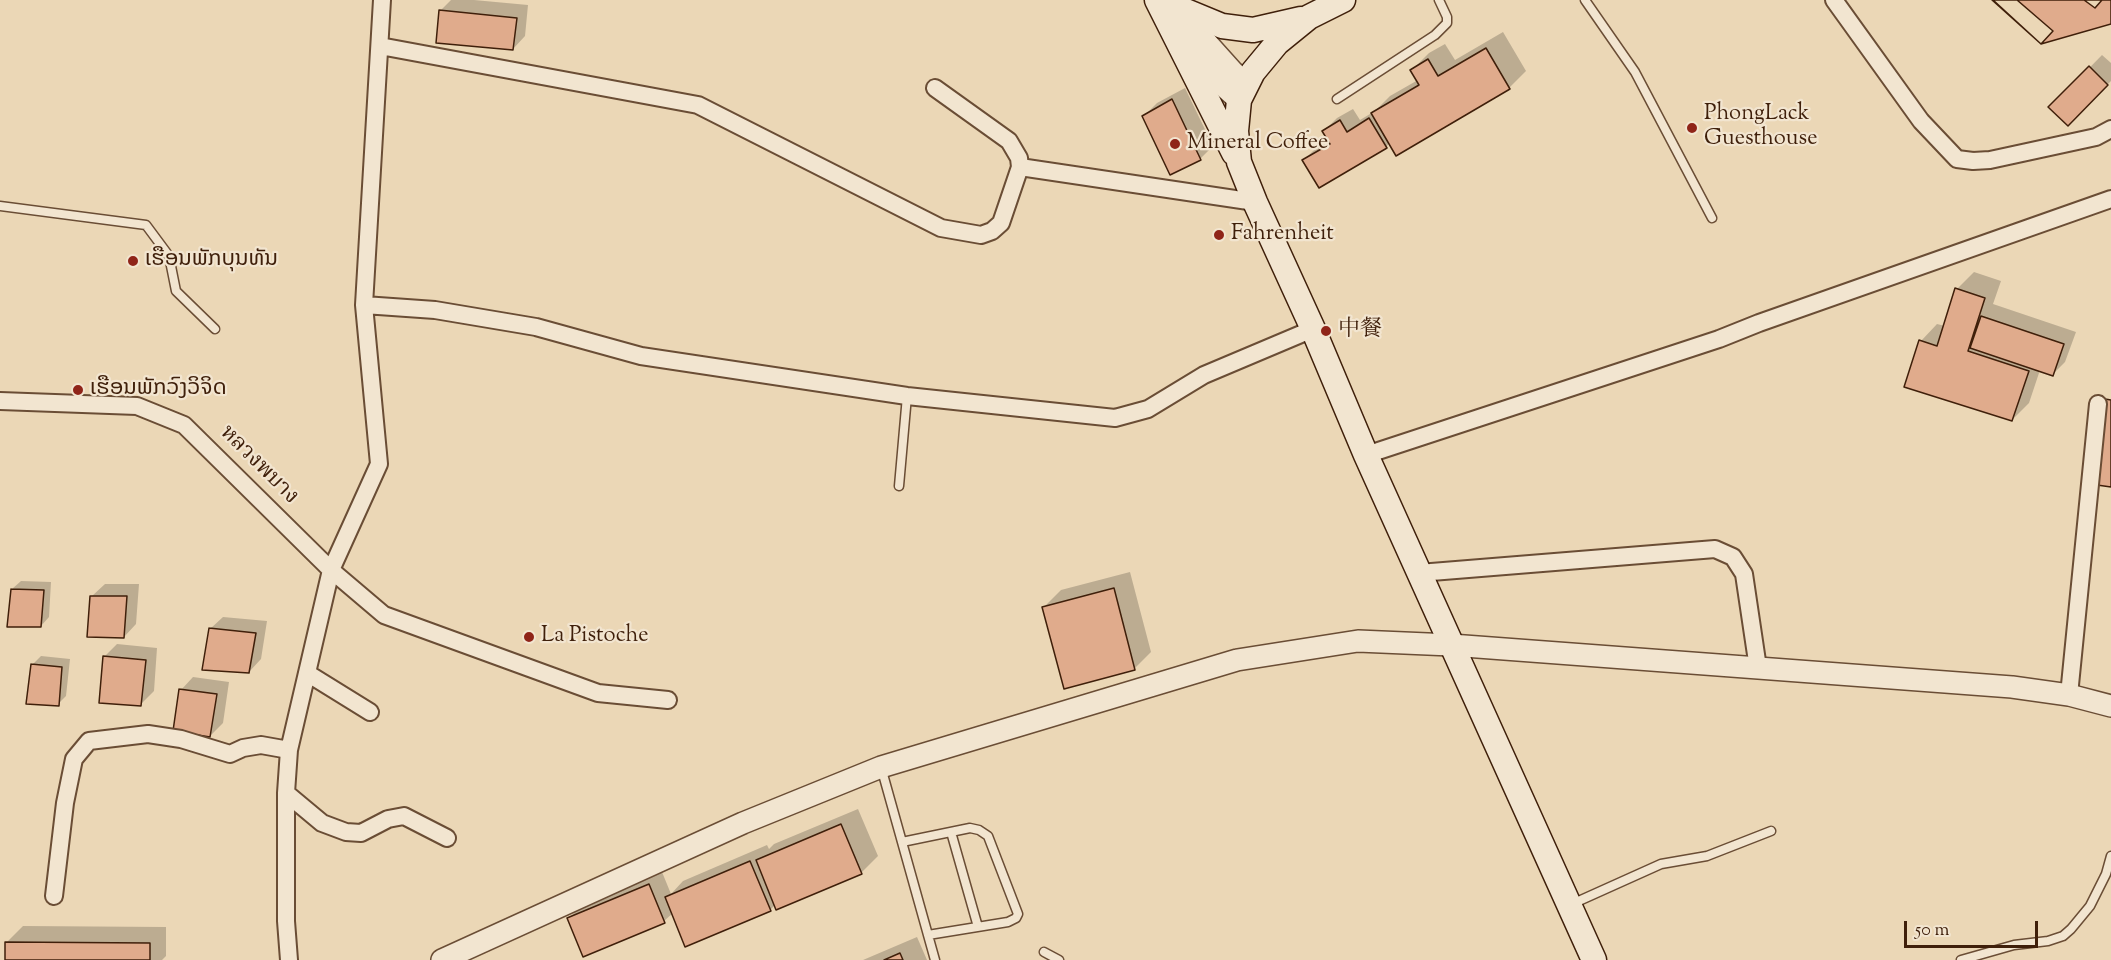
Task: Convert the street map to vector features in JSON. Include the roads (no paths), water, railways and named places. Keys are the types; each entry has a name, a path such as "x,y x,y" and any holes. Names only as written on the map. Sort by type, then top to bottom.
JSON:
{"main road":[{"path":"1239,162 1236,131 1243,91 1262,59 1277,43 1310,17 1343,0"},
{"path":"1166,2 1222,26 1253,30 1310,17"},
{"path":"1166,2 1313,328 1366,455 1594,960"}],"street":[{"path":"289,960 286,921 288,750 331,570 379,464 364,305 382,0"},
{"path":"1834,0 1922,121 1957,159 1990,160 2096,137 2111,129"},
{"path":"1166,2 1233,72 1243,91"},
{"path":"380,46 698,105 941,228 981,235 992,231 1001,223 1020,167 1019,158 1009,141 935,88"},
{"path":"1020,167 1255,202"},
{"path":"1366,455 1719,339 2111,199"},
{"path":"364,305 435,310 536,327 641,356 907,396 1115,418 1148,409 1204,375 1313,328"},
{"name":"หลวงพบาง","path":"0,400 137,406 184,425 331,570 384,615 598,693 668,700"},
{"path":"2069,695 2098,404"},
{"path":"1419,573 1715,549 1733,557 1744,574 1758,668"},
{"path":"442,960 743,823 881,767 1237,660 1358,641 1451,645 2012,687 2069,695 2111,706"},
{"path":"307,673 370,712"},
{"path":"54,896 64,803 74,759 89,741 148,734 181,739 230,754 243,748 261,745 288,750"},
{"path":"286,793 322,824 346,832 361,833 388,819 404,816 447,838"}],"lane":[{"path":"1337,99 1435,35 1447,23 1447,17 1439,0"},
{"path":"1585,0 1635,72 1712,218"},
{"path":"0,206 146,225 170,256 176,291 215,329"},
{"path":"899,486 907,396"},
{"path":"881,767 935,960"},
{"path":"902,842 970,828 979,830 988,836 1018,914 1016,918 1008,921 928,935"},
{"path":"1568,905 1661,864 1707,856 1771,831"},
{"path":"951,832 978,927"},
{"path":"1961,960 2014,945 2048,941 2063,936 2090,906 2106,874 2111,856"},
{"path":"1044,952 1059,960"}],"place":[{"name":"PhongLack Guesthouse","path":"1692,128"},
{"name":"Mineral Coffee","path":"1175,144"},
{"name":"Fahrenheit","path":"1219,235"},
{"name":"ເຮືອນພັກບຸນທັນ","path":"133,261"},
{"name":"中餐","path":"1326,331"},
{"name":"ເຮືອນພັກວົງວິຈິດ","path":"78,390"},
{"name":"La Pistoche","path":"529,637"}]}
